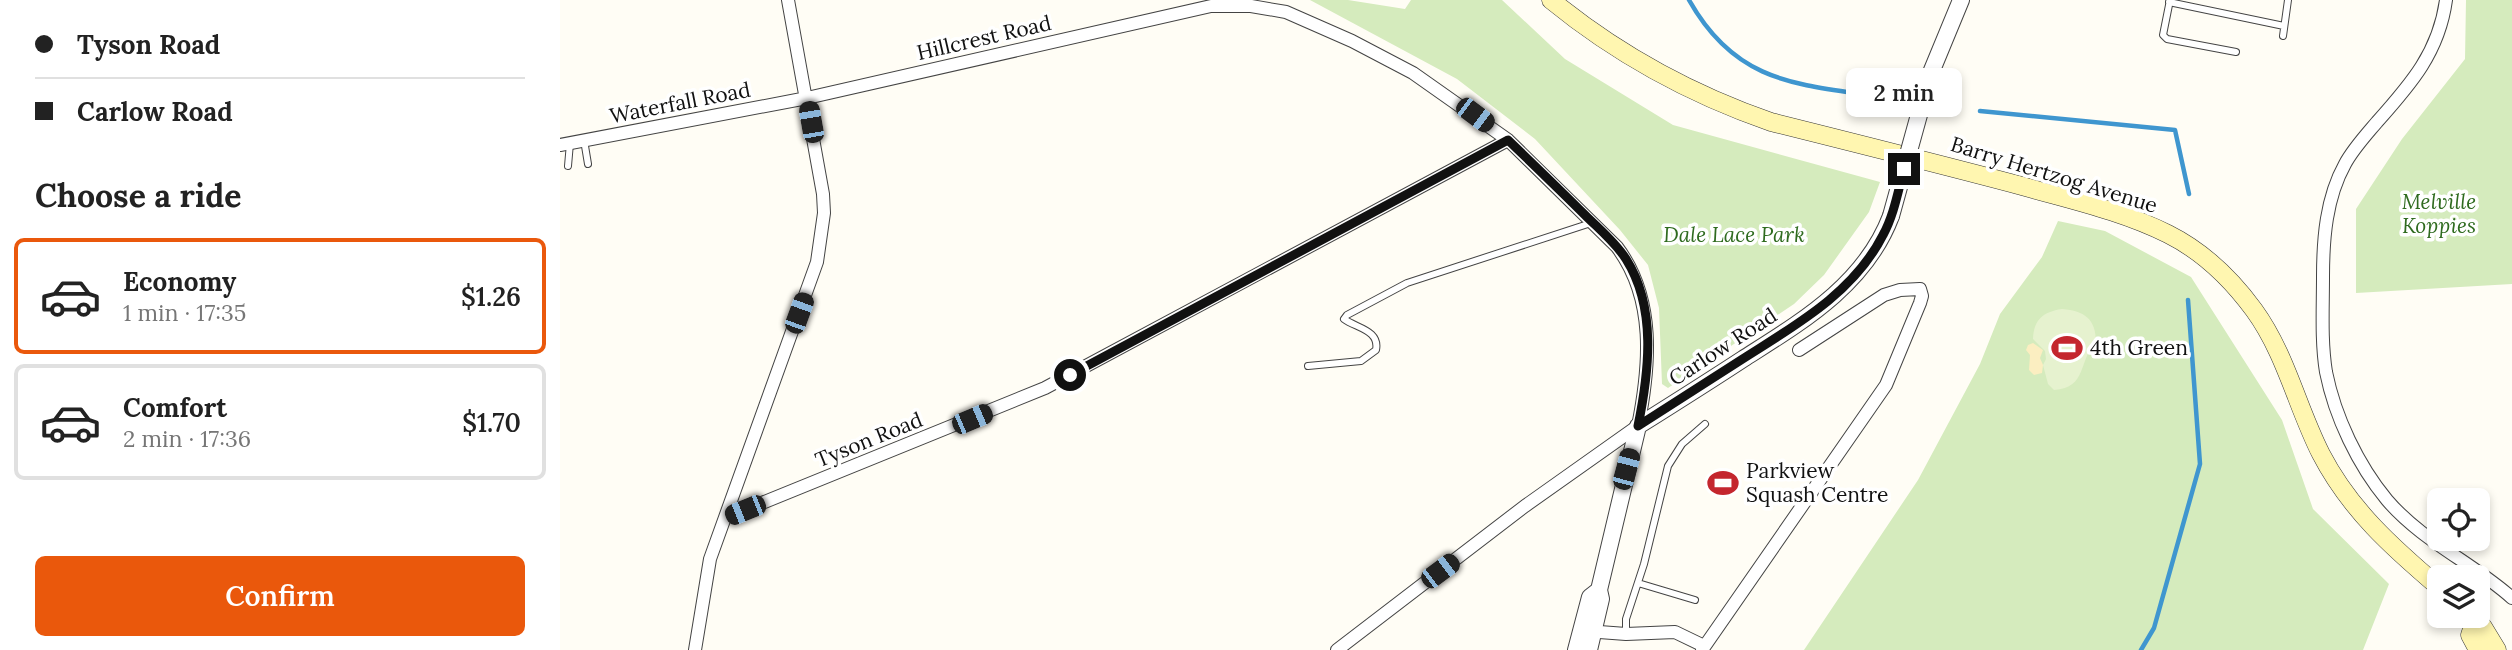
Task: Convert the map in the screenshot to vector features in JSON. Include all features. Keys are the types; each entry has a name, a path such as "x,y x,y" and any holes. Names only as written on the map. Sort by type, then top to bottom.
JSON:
{"main road":[{"name":"Barry Hertzog Avenue","path":"1550,0 1593,34 1633,59 1696,93 1735,109 1771,121 2092,205 2169,234 2200,253 2234,286 2255,311 2270,335 2320,452 2346,496 2376,531 2427,576"},
{"path":"2470,628 2470,635 2479,650"},
{"path":"2484,628 2497,650"}],"street":[{"path":"695,650 710,559 817,262 823,224 823,194 788,0"},
{"name":"Carlow Road","path":"1336,650 1525,506 1638,426 1825,305 1866,261 1883,237 1930,75 1947,28 1961,0"},
{"path":"2446,0 2440,32 2420,71 2351,155 2338,178 2330,204 2323,255 2324,354 2340,416 2359,459 2388,502 2416,528 2512,598"},
{"name":"Hillcrest Road","path":"807,98 1211,3 1272,9 1311,22 1413,73 1508,140 1625,258 1639,287 1643,303 1647,357 1644,397 1638,426"},
{"name":"Waterfall Road","path":"565,144 807,98"},
{"name":"Tyson Road","path":"725,518 1045,388 1508,140"},
{"path":"1587,631 1626,634 1675,632 1703,648 1886,385 1920,303 1920,289 1900,290 1884,295 1799,350"},
{"path":"1576,650 1601,598 1600,590 1638,426"},
{"path":"1587,631 1589,650"}],"lane":[{"path":"2283,36 2288,0"},
{"path":"2236,52 2167,39 2162,28 2169,1 2284,26"},
{"path":"584,141 588,164"},
{"path":"565,144 568,166"},
{"path":"1308,366 1361,360 1376,350 1377,344 1373,337 1363,328 1344,319 1377,298 1407,284 1592,222"},
{"path":"1626,634 1626,619 1668,466 1682,444 1705,424"},
{"path":"1638,583 1695,600"}],"green space":[{"name":"Dale Lace Park","path":"1310,0 1348,0 1405,9 1411,0 1502,0 1565,59 1673,125 1880,182 1869,212 1824,275 1794,304 1668,388 1662,384 1659,308 1648,265 1620,230 1535,139 1457,79"},
{"name":"Melville Koppies","path":"2466,0 2512,0 2512,284 2356,293 2356,209 2402,139 2465,59"},
{"path":"2058,221 2105,231 2191,277 2282,420 2313,509 2389,584 2363,650 1804,650 1918,480 1980,364 2000,314 2042,257"},
{"name":"4th Green","path":"2062,309 2083,314 2088,318 2094,328 2096,343 2072,384 2054,390 2048,384 2043,365 2046,359 2045,351 2033,339 2035,326 2041,318"}],"sand":[{"path":"2033,343 2043,350 2040,358 2042,373 2034,375 2029,370 2030,355 2026,350 2028,345"}],"waterway":[{"path":"1689,0 1709,29 1730,51 1752,66 1803,85 1895,99"},
{"path":"1980,111 2175,130 2189,194"},
{"path":"2141,650 2154,628 2200,464 2188,300"}],"place":[{"name":"4th Green","path":"2067,348"},
{"name":"Parkview Squash Centre","path":"1723,483"}],"route":[{"path":"1070,375 1508,140 1617,247 1634,276 1643,303 1647,330 1644,397 1638,426 1785,332 1838,293 1883,237 1904,169"}]}
